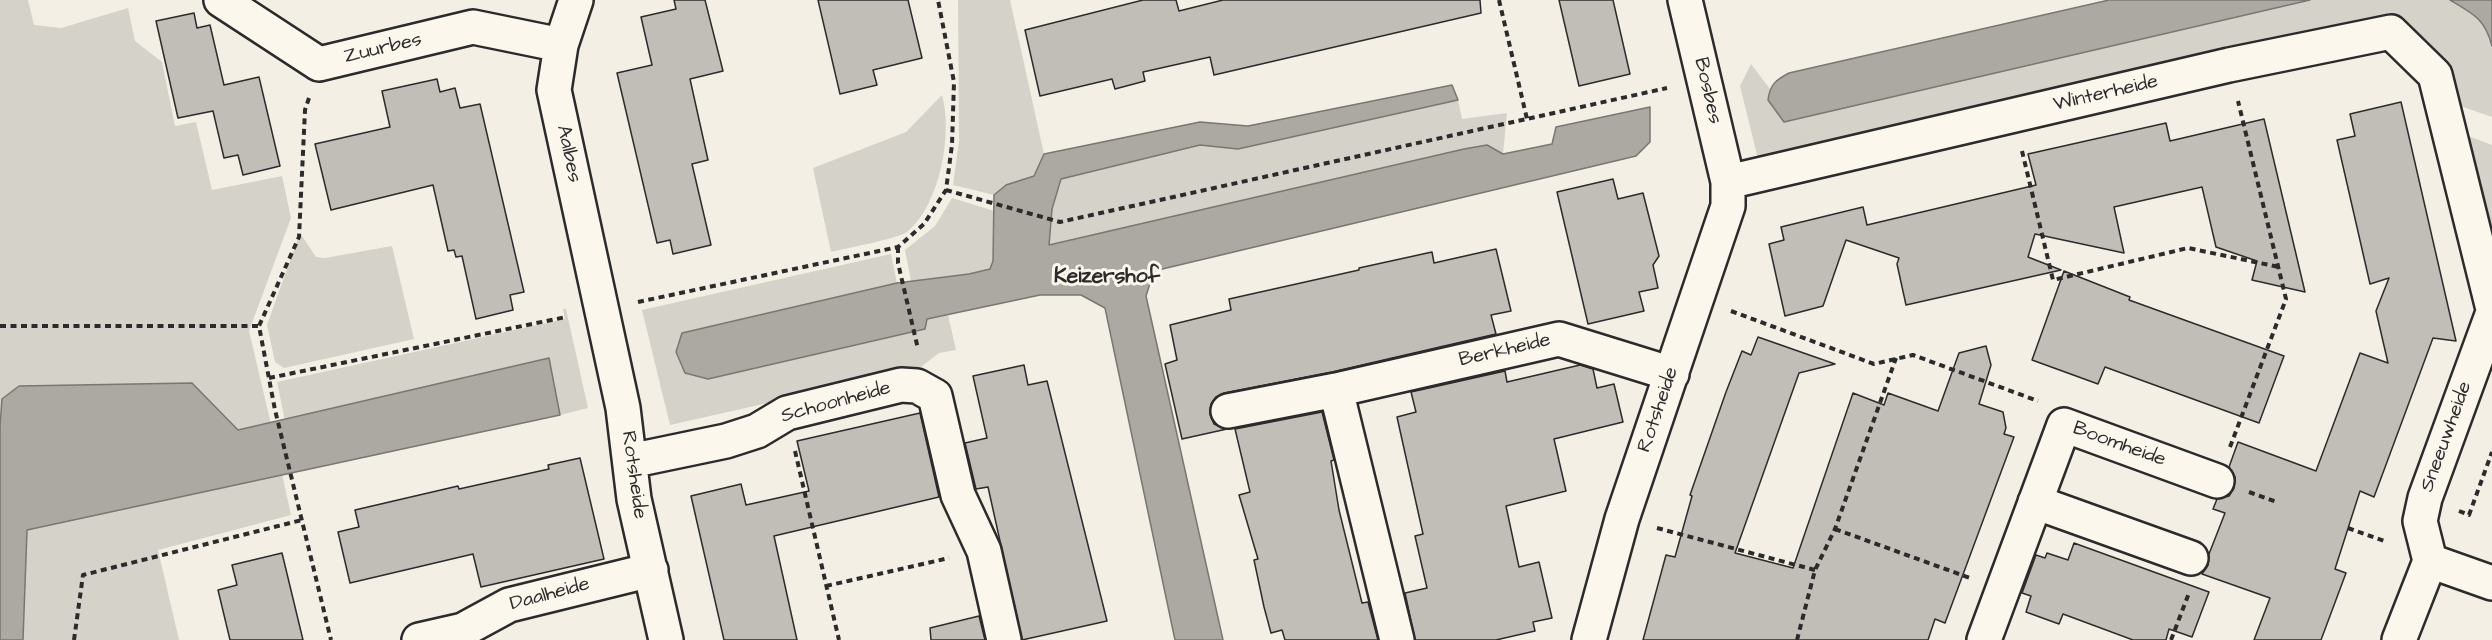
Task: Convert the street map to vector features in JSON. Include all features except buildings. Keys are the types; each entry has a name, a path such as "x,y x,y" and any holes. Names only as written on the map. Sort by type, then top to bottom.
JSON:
{"street":[{"name":"Zuurbes","path":"221,0 319,63 473,27 561,45"},
{"name":"Aalbes","path":"576,0 561,45 554,90 602,309"},
{"name":"Bosbes","path":"1685,0 1728,182"},
{"name":"Winterheide","path":"1728,182 2229,66 2391,32 2435,75 2492,305"},
{"name":"Rotsheide","path":"1589,640 1622,519 1728,206 1728,182"},
{"name":"Rotsheide","path":"602,309 623,408 634,499 666,640"},
{"name":"Sneeuwheide","path":"2430,561 2420,521 2425,498 2492,315"},
{"name":"Berkheide","path":"1228,411 1336,390 1558,339 1671,374"},
{"name":"Schoonheide","path":"630,461 747,434 787,413 900,385 917,386 935,396 958,495 984,551 1004,640"},
{"path":"1336,390 1397,640"},
{"name":"Boomheide","path":"1984,640 2064,425 2217,481"},
{"path":"2035,502 2192,558"},
{"path":"2399,640 2430,561 2492,583"},
{"name":"Daalheide","path":"419,640 463,630 508,605 651,570"}],"path":[{"path":"269,378 898,247 924,224 946,190 952,145 954,82 938,0"},
{"path":"1499,0 1527,119"},
{"path":"319,63 305,110 299,237 259,326 275,410 331,640"},
{"path":"2217,481 2286,299 2229,66"},
{"path":"946,190 1060,222 1704,79"},
{"path":"2014,115 2053,280 2188,248 2279,267"},
{"path":"898,247 898,263 916,345"},
{"path":"1697,298 1874,364 1913,354 2054,408 2064,425"},
{"path":"0,326 259,326"},
{"path":"1797,640 1815,570 1835,529 1896,358"},
{"path":"787,413 839,640"},
{"path":"74,640 83,575 302,519"},
{"path":"1622,519 1815,570"},
{"path":"1835,529 2002,590"},
{"path":"826,585 984,551"},
{"path":"2171,640 2195,575 2192,558"}],"shaded area":[{"path":"0,0 28,0 34,25 61,28 128,8 135,41 162,62 175,126 196,122 212,190 282,176 291,218 249,331 271,424 237,431 2,399 0,426"},
{"path":"958,0 1010,0 1044,154 1034,176 1006,185 994,195 953,185 959,141"},
{"path":"2109,0 2310,0 1784,122 1768,100 1774,83 1789,73"},
{"path":"2310,0 2450,0 2471,13 2487,28 2492,46 2492,117 2455,104 2386,17 1759,163 1740,86 1751,64 1770,89 1769,100 1784,122"},
{"path":"2450,0 2492,0 2492,46 2482,23 2466,9"},
{"path":"1452,85 1458,100 1238,149 1200,145 1061,179 1052,209 1049,245 1464,149 1487,145 1503,154 1552,144 1556,127 1650,107 1650,142 1636,156 1154,271 1146,296 1223,640 1175,640 1105,308 1081,295 1040,295 927,319 925,329 708,379 685,373 676,352 682,333 897,283 969,274 990,269 993,261 994,195 1006,185 1034,176 1044,154 1200,122 1248,126"},
{"path":"942,95 946,129 941,168 928,205 918,220 901,235 831,252 813,168 906,132"},
{"path":"1458,100 1462,119 1507,113 1503,154 1487,145 1464,149 1049,245 1052,209 1062,179 1200,145 1238,148"},
{"path":"2463,134 2492,145 2492,263"},
{"path":"952,198 994,211 993,261 990,269 911,281 905,250 935,226"},
{"path":"300,233 316,257 325,258 392,246 414,339 284,368 275,362 267,325"},
{"path":"891,254 897,283 682,333 708,379 911,333 925,329 926,319 948,315 956,350 939,353 918,369 670,425 642,310"},
{"path":"563,309 566,309 588,408 560,415 549,359 285,421 277,382 565,319"},
{"path":"549,358 560,415 27,530 23,640 0,640 2,399 19,386 192,383 238,430"},
{"path":"282,474 291,515 158,550 179,640 23,640 27,530"}],"district":[{"name":"Keizershof","path":"1107,278"}]}
